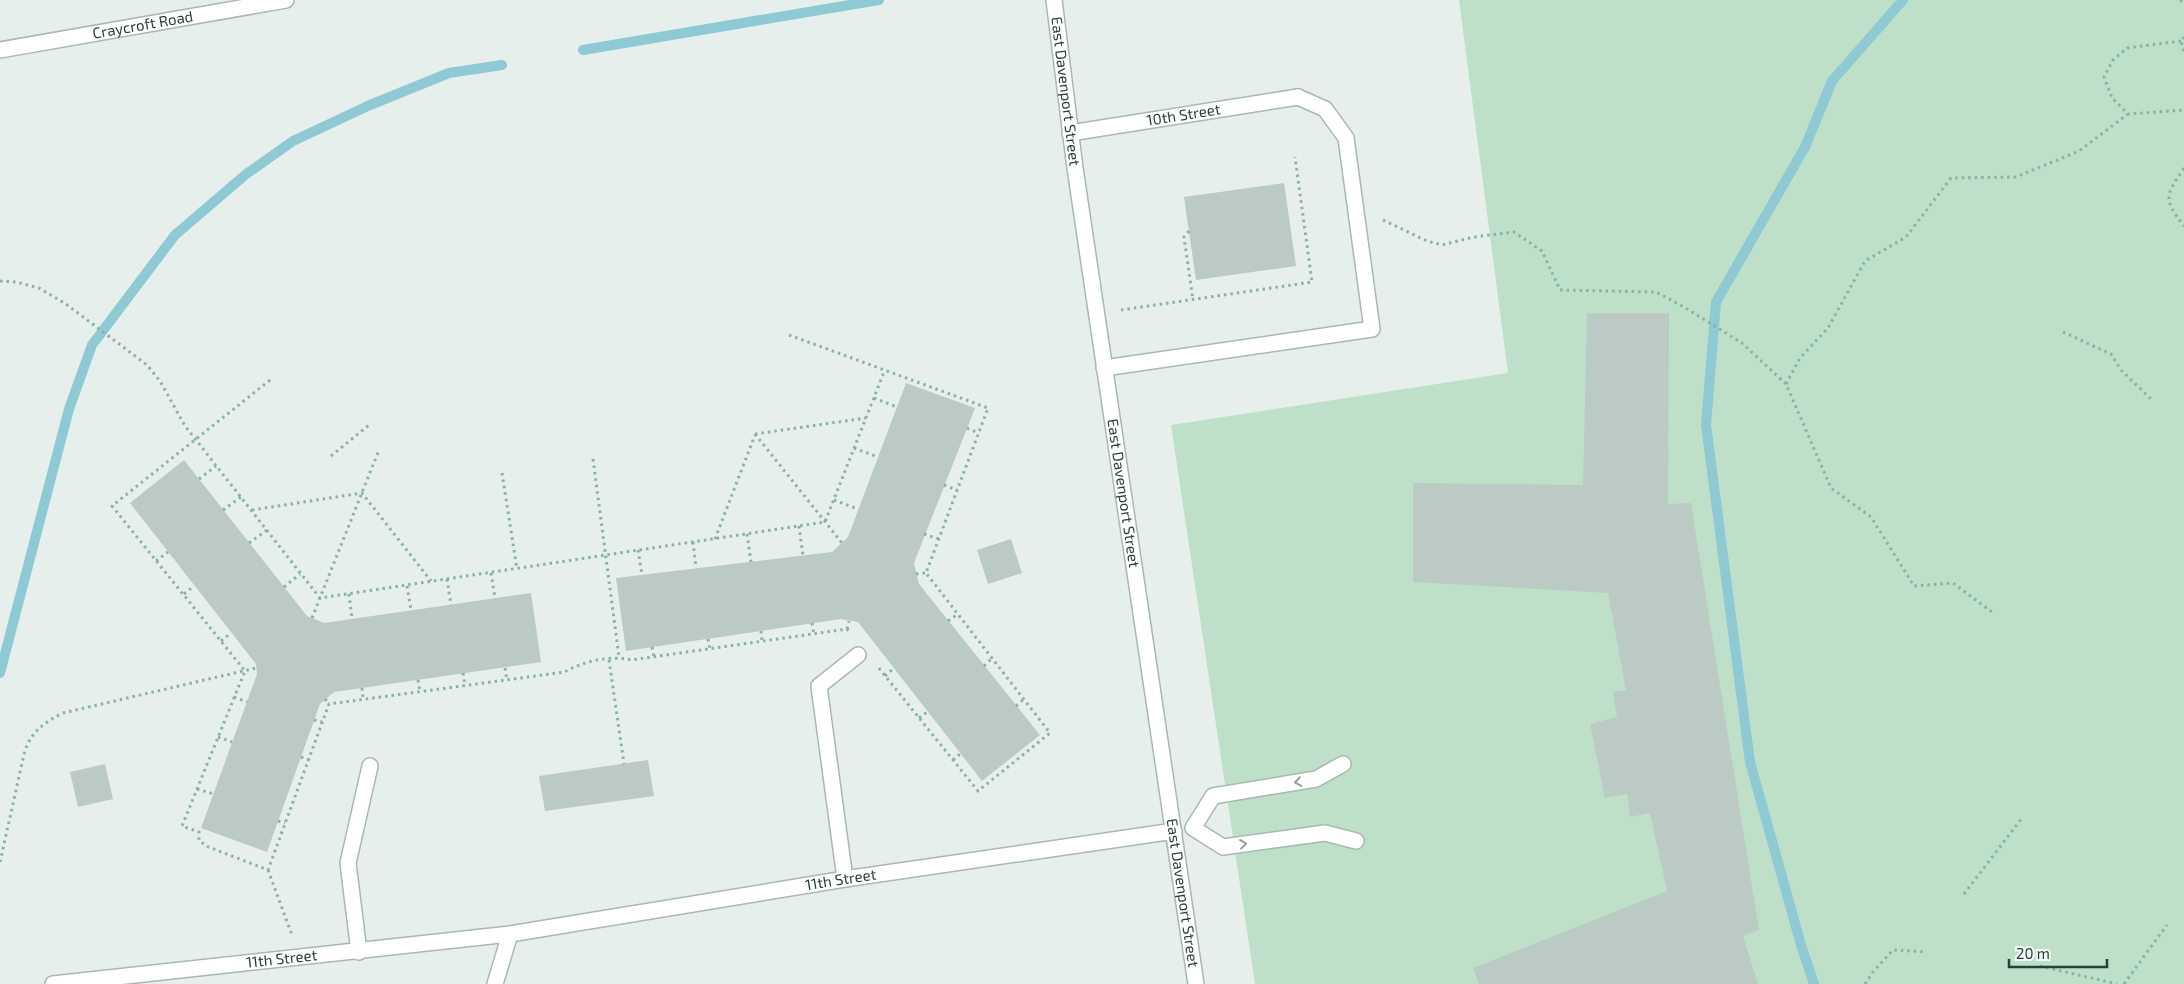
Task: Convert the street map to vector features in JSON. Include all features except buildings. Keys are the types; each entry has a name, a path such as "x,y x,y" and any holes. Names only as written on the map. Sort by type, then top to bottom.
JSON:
{"street":[{"name":"Craycroft Road","path":"0,50 286,0"},
{"name":"East Davenport Street","path":"1054,0 1070,133 1096,314 1196,984"},
{"name":"10th Street","path":"1070,133 1298,97 1325,109 1346,138 1372,329 1104,368"},
{"path":"845,879 819,686 858,655"},
{"path":"1343,764 1316,779 1213,796 1193,828 1223,847 1325,833 1356,842"},
{"path":"359,952 348,863 370,766"},
{"name":"11th Street","path":"53,984 300,959 510,934 845,879 1193,828"},
{"path":"495,984 510,934"}],"path":[{"path":"2180,0 2184,3"},
{"path":"2128,114 2112,98 2104,77 2113,60 2127,48 2181,41 2184,37"},
{"path":"2181,41 2184,53"},
{"path":"1786,384 1800,358 1828,328 1865,261 1906,237 1951,178 2016,177 2079,151 2128,114 2184,110"},
{"path":"1096,314 1312,282 1295,156"},
{"path":"2184,168 2169,189 2170,208 2184,226"},
{"path":"1375,216 1427,241 1442,245 1474,237 1514,232 1542,251 1560,290 1656,292 1742,343 1786,384 1831,488 1871,517 1914,586 1954,583 1992,612"},
{"path":"1189,231 1184,237 1193,300"},
{"path":"0,281 16,282 39,288 66,304 147,365 160,381 185,426 320,598"},
{"path":"2063,332 2111,354 2121,370 2151,399"},
{"path":"789,335 988,408 926,573"},
{"path":"825,522 884,372"},
{"path":"245,671 112,506 270,380"},
{"path":"874,398 896,407"},
{"path":"755,434 866,418"},
{"path":"331,456 369,425"},
{"path":"967,428 978,433"},
{"path":"755,434 842,543"},
{"path":"715,539 755,434"},
{"path":"854,448 878,457"},
{"path":"312,618 379,450"},
{"path":"593,459 620,657"},
{"path":"199,478 216,466"},
{"path":"502,472 517,569"},
{"path":"944,485 957,490"},
{"path":"251,510 362,493"},
{"path":"362,493 432,582"},
{"path":"224,510 241,498"},
{"path":"834,500 858,509"},
{"path":"320,598 825,522"},
{"path":"798,526 803,556"},
{"path":"249,543 267,530"},
{"path":"747,534 751,562"},
{"path":"924,534 939,539"},
{"path":"693,542 696,568"},
{"path":"638,550 642,575"},
{"path":"156,561 168,552"},
{"path":"491,573 495,598"},
{"path":"916,574 926,573"},
{"path":"874,662 978,791 1050,733 926,573"},
{"path":"284,587 300,574"},
{"path":"447,579 451,605"},
{"path":"184,594 194,586"},
{"path":"407,586 411,610"},
{"path":"349,594 352,619"},
{"path":"948,621 958,614"},
{"path":"847,629 849,621"},
{"path":"812,623 814,634"},
{"path":"329,704 565,672 576,665 620,657 632,660 847,629"},
{"path":"847,629 852,635"},
{"path":"761,631 762,641"},
{"path":"221,641 231,633"},
{"path":"708,639 710,649"},
{"path":"652,647 654,657"},
{"path":"984,666 992,658"},
{"path":"609,660 624,764"},
{"path":"0,862 26,750 30,737 39,726 64,713 256,668"},
{"path":"505,668 507,680"},
{"path":"885,676 894,668"},
{"path":"245,671 182,826 199,832 199,840 206,846 268,870"},
{"path":"463,673 465,686"},
{"path":"418,680 420,692"},
{"path":"362,688 363,699"},
{"path":"234,697 247,702"},
{"path":"325,699 329,704"},
{"path":"1016,706 1024,699"},
{"path":"300,959 268,870 329,704"},
{"path":"919,718 927,712"},
{"path":"314,720 322,722"},
{"path":"218,737 232,742"},
{"path":"954,760 960,754"},
{"path":"301,757 309,760"},
{"path":"197,789 214,794"},
{"path":"1964,894 2022,818"},
{"path":"278,821 285,823"},
{"path":"2124,984 2167,925"},
{"path":"1865,984 1893,950 1927,952"},
{"path":"2040,966 2117,984"}],"green space":[{"path":"1459,0 2184,0 2184,984 1255,984 1171,425 1508,373"}],"waterway":[{"path":"583,50 879,0"},
{"path":"1814,984 1801,945 1750,762 1706,425 1716,302 1805,147 1832,81 1903,0"},
{"path":"0,673 69,409 92,345 175,235 245,175 293,141 370,105 449,73 502,65"}]}
